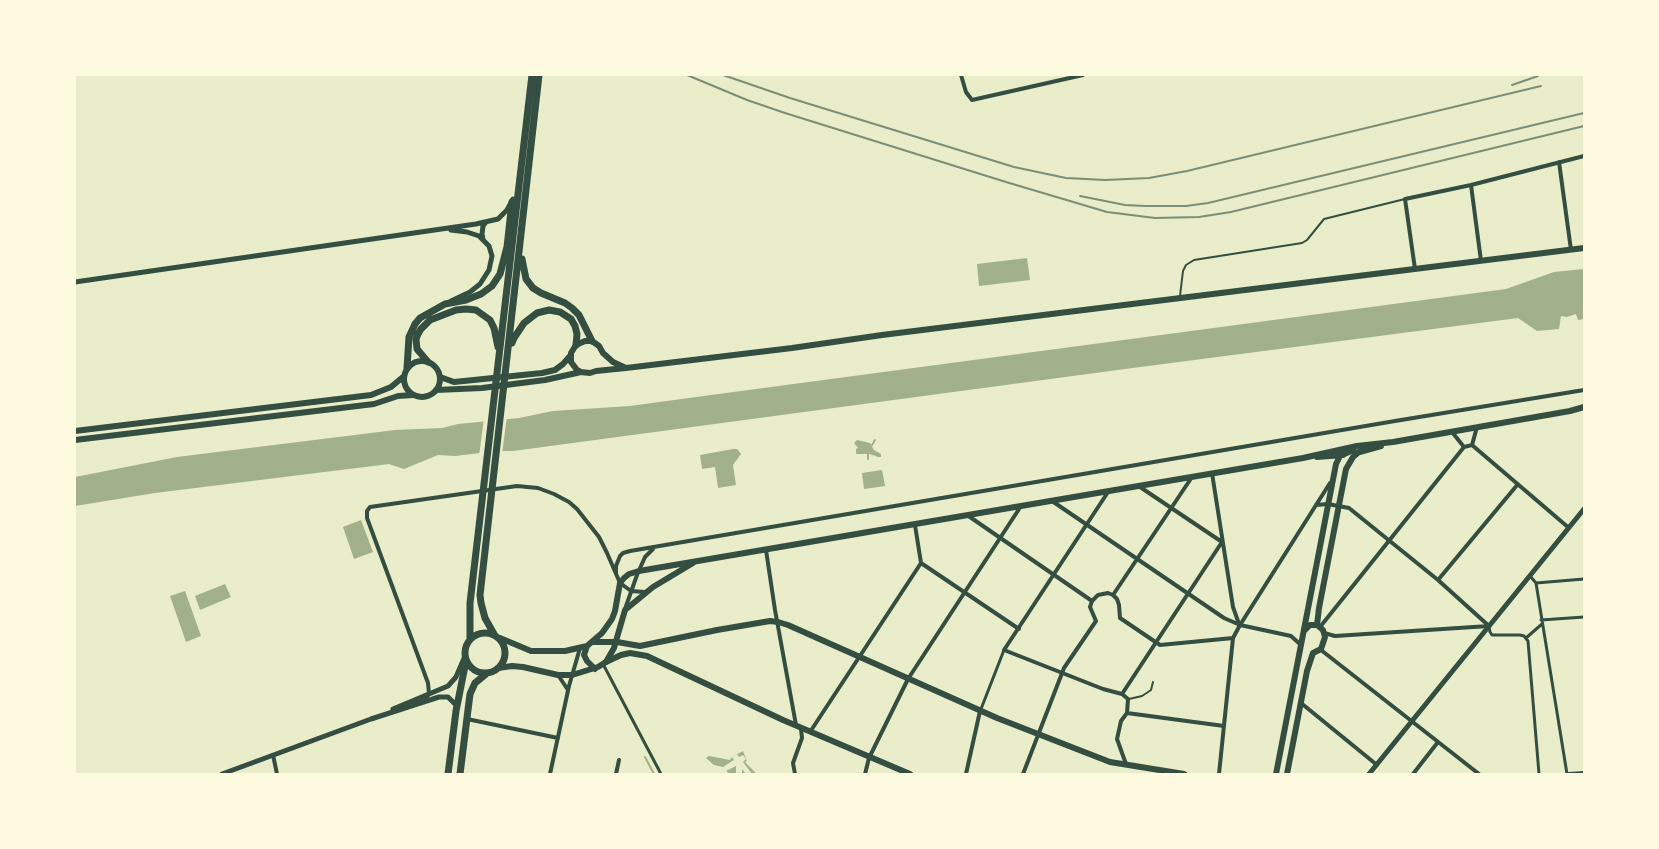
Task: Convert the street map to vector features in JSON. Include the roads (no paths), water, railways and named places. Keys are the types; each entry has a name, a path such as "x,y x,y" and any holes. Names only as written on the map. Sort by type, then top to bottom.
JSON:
{"highway":[{"path":"504,356 532,75"},
{"path":"470,639 470,603 480,514 502,371 539,75"},
{"path":"407,368 408,343 415,324 426,314 445,304 466,300 484,292 500,274 513,199 519,140 526,120"},
{"path":"525,199 521,263 526,279 533,288 572,308 579,315 592,341"},
{"path":"428,362 417,349 416,339 421,329 437,316 462,309 476,310 490,320 504,356"},
{"path":"504,356 524,322 543,311 560,312 571,319 577,334 576,345"},
{"path":"460,774 472,688 486,674 503,663 506,654 505,647 484,618 481,603 502,371"},
{"path":"448,774 466,659 466,644 480,633 497,636"},
{"path":"466,659 474,670 486,674"}],"main road":[{"path":"436,390 514,384 553,379 581,372 590,373 1584,248"},
{"path":"440,377 454,382 555,370 570,357 576,345 585,341 592,341 598,346 602,359 596,371"},
{"path":"570,357 574,367 581,372"},
{"path":"602,359 626,368"},
{"path":"75,431 371,395 391,387 403,377 412,363 419,360 435,366 440,377 436,390 427,396 398,396 374,404 75,441"},
{"path":"403,377 405,386 413,395"},
{"path":"1303,458 1328,451 1393,442 1584,407"},
{"path":"1570,411 1584,413"},
{"path":"595,669 584,655 587,645 612,619 620,583 629,574 639,571 1192,476 1303,458 1340,456 1393,442"},
{"path":"1276,774 1335,470 1340,456 1371,444"},
{"path":"1328,451 1340,456 1346,469"},
{"path":"1301,645 1306,652 1313,653 1321,649 1325,637 1321,629 1339,505 1348,463 1359,452"},
{"path":"1313,457 1326,460 1335,470"},
{"path":"605,663 620,643 625,610 647,592 696,562"},
{"path":"497,636 531,651 554,652 587,645 620,643 649,645 727,628 771,621 778,622 980,711 1110,762 1184,774"},
{"path":"1304,631 1310,626 1321,629"},
{"path":"498,668 523,667 558,675 572,675 595,669 621,655 630,653 647,656 810,732 910,774"},
{"path":"1287,774 1307,671 1313,653"}],"street":[{"path":"961,75 966,92 972,100 1083,75"},
{"path":"1415,269 1405,199 1472,185 1584,156"},
{"path":"1559,162 1571,250"},
{"path":"1472,185 1481,261"},
{"path":"75,282 486,222 498,219 513,199"},
{"path":"483,239 483,226 486,222"},
{"path":"440,229 467,231 483,239 489,246 492,256 492,263 485,278 474,290 445,304"},
{"path":"616,574 616,566 623,553 1584,390"},
{"path":"1472,445 1477,427"},
{"path":"1451,432 1464,447"},
{"path":"1472,445 1464,447 1321,629 1335,636 1489,626"},
{"path":"1472,445 1569,528"},
{"path":"1212,473 1233,607 1240,625"},
{"path":"1113,595 1192,476"},
{"path":"1219,774 1233,638 1333,479"},
{"path":"1438,580 1518,484"},
{"path":"393,712 423,700 429,694 429,689 426,674 367,518 367,511 370,507 517,486 538,488 568,502 584,516 608,553 620,583 631,591 647,592"},
{"path":"1138,486 1222,542"},
{"path":"966,774 980,711 1004,650 1109,491"},
{"path":"1051,501 1224,618 1240,625 1291,636 1301,645"},
{"path":"1316,505 1328,504 1350,508 1438,580 1489,626 1492,635 1520,635 1526,638 1539,774"},
{"path":"866,774 869,758 908,679 1021,506"},
{"path":"1369,774 1584,509"},
{"path":"967,515 1092,601"},
{"path":"810,732 921,563 915,524"},
{"path":"1122,694 1222,542"},
{"path":"625,610 645,557 657,547"},
{"path":"766,549 778,622 802,738 793,763 795,774"},
{"path":"921,563 1019,629"},
{"path":"1530,576 1536,583 1568,774 1584,773"},
{"path":"1536,583 1584,579"},
{"path":"1023,774 1062,673 1096,621 1091,611 1092,601 1098,595 1102,593 1113,595 1119,605 1120,618 1160,645 1233,638"},
{"path":"1526,638 1542,622 1584,617"},
{"path":"1291,636 1304,631"},
{"path":"550,774 572,675 587,645"},
{"path":"647,656 649,645"},
{"path":"1321,649 1479,774"},
{"path":"1004,650 1103,689 1122,694 1128,699 1127,713 1121,721 1118,739 1126,765"},
{"path":"371,719 440,691 453,682 466,659"},
{"path":"605,663 661,774"},
{"path":"558,675 569,689"},
{"path":"222,774 371,719 444,696 452,699 457,706"},
{"path":"1301,703 1377,765"},
{"path":"1127,713 1224,726"},
{"path":"466,719 558,738"},
{"path":"1413,774 1438,742"},
{"path":"273,755 277,774"},
{"path":"616,774 619,760"}],"lane":[{"path":"1179,299 1183,271 1186,265 1194,260 1302,243 1324,219 1405,199"},
{"path":"1128,699 1142,696 1151,690 1153,682"}],"waterway":[{"path":"872,445 875,440"},
{"path":"868,454 868,459"},
{"path":"645,757 654,774"}],"railway":[{"path":"687,75 785,113 1006,182 1107,212 1155,218 1199,217 1231,212 1584,126"},
{"path":"723,75 1014,167 1066,178 1105,180 1149,178 1187,171 1541,86"},
{"path":"1512,85 1538,76"},
{"path":"1080,196 1125,205 1186,206 1208,203 1584,113"}]}
